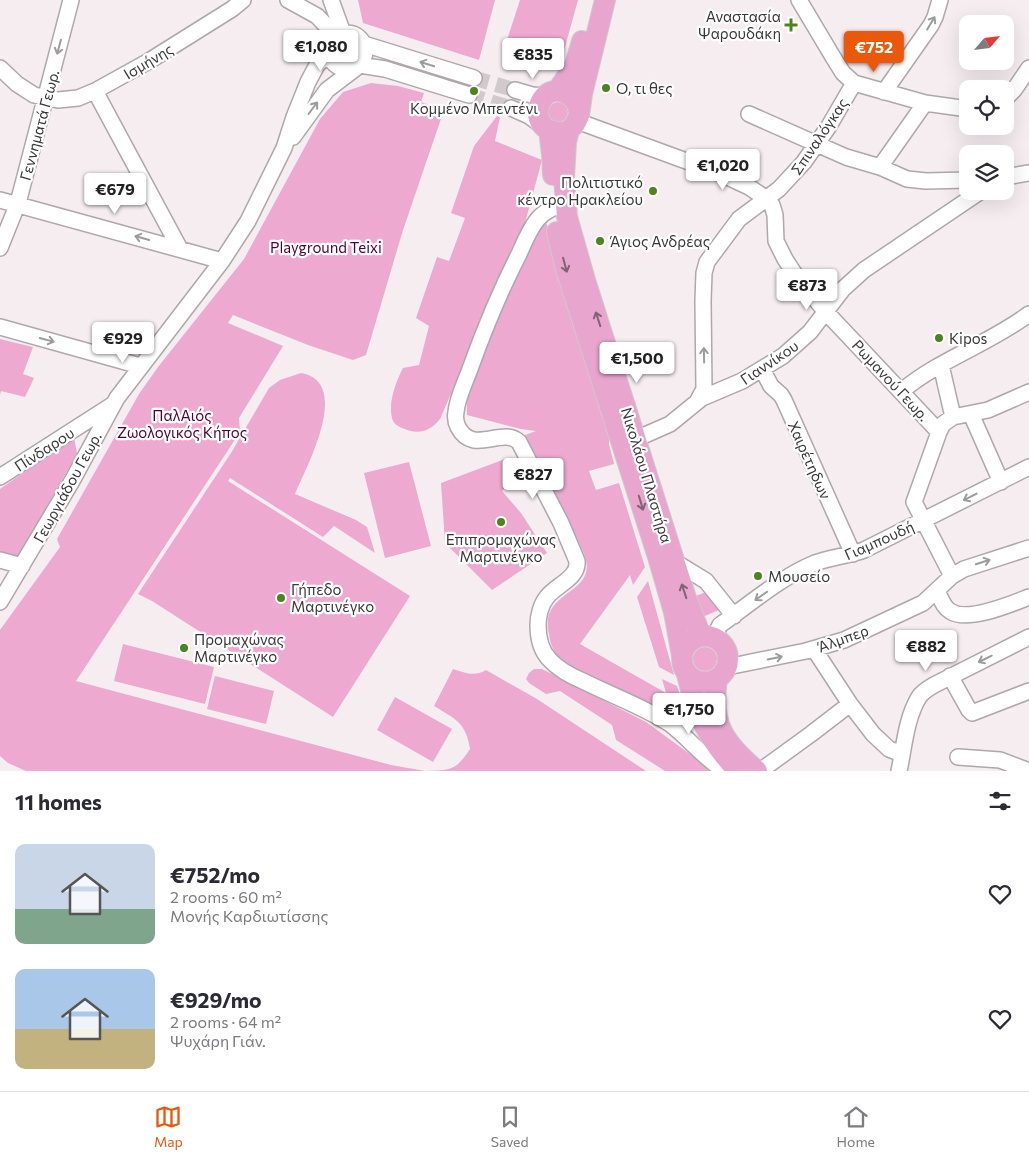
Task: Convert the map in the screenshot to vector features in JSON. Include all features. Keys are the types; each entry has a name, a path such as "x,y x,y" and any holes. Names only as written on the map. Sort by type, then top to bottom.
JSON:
{"main road":[{"path":"551,94 564,92 576,102 575,121 557,133 547,129 539,119 538,110 540,102 551,94 571,72 578,58 591,0"},
{"name":"Νικολάου Πλαστήρα","path":"605,0 575,121 565,153 558,238 566,269 658,557 675,619 684,665 702,722 715,746 738,771"},
{"name":"Νικολάου Πλαστήρα","path":"547,129 560,205 686,598 709,637"},
{"path":"722,673 709,682 700,682 684,665 688,642 709,637 722,643 727,651 728,658 722,673 715,704 717,720 735,750 759,771"}],"street":[{"name":"Γεννηματά Γεωρ.","path":"0,248 18,204 71,0"},
{"name":"Ισμήνης","path":"45,98 72,99 95,91 149,61 232,9 243,0"},
{"path":"288,0 317,16 340,34 358,36 364,44 365,56 358,66"},
{"path":"331,0 340,34"},
{"name":"Σπιναλόγκας","path":"697,402 702,393 704,380 703,301 705,268 710,258 739,219 767,199 790,179 817,144 854,83 833,57 799,0"},
{"path":"884,92 936,17 940,0"},
{"path":"340,34 330,44 329,54 333,63 341,69 350,69 358,66 385,69 469,95"},
{"path":"364,44 474,78"},
{"name":"Γεωργιάδου Γεωρ.","path":"0,602 72,481 113,404 140,366 222,261 248,221 284,148 308,82 317,65 329,54"},
{"name":"Γεωργιάδου Γεωρ.","path":"284,148 327,90 358,66"},
{"path":"0,68 27,91 45,98"},
{"path":"1014,89 1027,75"},
{"path":"854,83 925,103 959,108"},
{"path":"515,90 532,95 551,94"},
{"path":"95,91 180,249"},
{"path":"880,167 925,103"},
{"path":"511,108 529,116 547,129"},
{"path":"749,114 846,157 880,167 912,180 959,180"},
{"path":"575,121 719,173 749,187 767,199"},
{"path":"1014,176 1029,173"},
{"name":"Ρωμανού Γεωρ.","path":"767,199 773,210 775,237 781,252 794,273 825,311 939,432"},
{"path":"0,200 222,261"},
{"name":"Γιαννίκου","path":"636,439 674,421 697,402 742,381 796,346 810,332 848,284 864,270 968,200"},
{"path":"560,205 546,212 536,221 505,281 457,404 456,420 462,434 470,439 480,440 508,437 519,442 561,523 577,561 578,566 572,576 547,596 540,612 538,624 539,640 547,657 576,678 660,718 684,735 725,771"},
{"path":"902,391 920,377 1029,314"},
{"path":"0,327 140,366"},
{"path":"941,365 953,417"},
{"name":"Χαιρέτηδων","path":"762,369 771,386 784,400 853,554"},
{"path":"952,576 914,505 914,498 939,432 943,424 953,417 994,408 1029,392"},
{"name":"Πίνδαρου","path":"0,477 7,466 113,404"},
{"path":"971,414 1001,482"},
{"name":"Γιαμπουδή","path":"709,637 718,628 771,589 808,567 853,554 1029,467"},
{"name":"Άλμπερ","path":"722,673 844,640 923,603 952,576 969,566 1029,548"},
{"path":"0,560 22,566"},
{"path":"675,562 706,581 734,616"},
{"path":"937,591 945,607 950,612 958,614 981,612 1029,597"},
{"path":"899,771 912,716 919,697 926,690 950,676 1029,637"},
{"path":"814,649 866,726 884,746 902,754"},
{"path":"950,676 972,713 1029,691"},
{"path":"759,771 812,734 850,704"},
{"path":"958,757 1000,760 1029,771"}],"green space":[{"path":"358,0 495,0 479,60 363,23"},
{"path":"520,0 578,0 560,65 507,55 505,46"},
{"path":"347,44 353,46 355,52 353,58 347,60 341,58 339,52 341,46"},
{"name":"ΠαλΑιός Ζωολογικός Κήπος","path":"371,83 398,86 424,93 421,102 444,110 403,230 366,355 353,360 308,345 233,315 228,323 283,346 239,418 240,432 76,681 391,765 425,771 26,771 8,763 0,756 0,630 60,547 57,539 139,394 158,367 244,259 320,119 343,92"},
{"path":"558,102 565,105 568,112 565,119 558,122 551,119 548,112 551,105"},
{"path":"497,116 500,117 495,141 542,160 525,223 486,305 462,369 440,419 432,427 423,431 408,430 394,423 391,412 393,392 403,368 419,365 429,326 416,318 437,257 449,261 465,218 451,213 474,146"},
{"path":"545,221 609,433 609,444 614,464 589,471 596,490 619,483 645,567 633,585 630,575 580,644 666,693 662,679 677,686 690,723 582,673 555,653 549,634 548,621 550,612 562,597 583,580 587,568 585,557 525,435 536,431 467,415 471,383 489,335 518,269"},
{"path":"0,339 33,347 23,374 34,378 25,397 1,391 0,395"},
{"name":"Γήπεδο Μαρτινέγκο","path":"301,373 316,380 324,392 325,408 322,427 295,494 356,520 367,527 375,553 334,526 323,537 230,478 228,481 410,596 333,717 152,601 138,594 231,453 269,388 280,380"},
{"path":"74,437 77,454 17,558 0,554 0,489"},
{"path":"505,459 515,478 502,491 521,513 547,553 492,590 445,543 441,483"},
{"path":"409,462 431,546 385,558 364,473"},
{"path":"648,581 674,675 659,667 637,597"},
{"path":"706,592 721,609 705,616 702,615 693,597"},
{"path":"123,644 214,667 205,704 114,681"},
{"path":"705,647 713,651 717,659 713,667 705,671 697,667 693,659 697,651"},
{"path":"453,669 474,674 486,670 537,699 646,771 427,771 453,768 470,749 466,733 458,722 434,706"},
{"path":"534,669 542,669 646,722 694,757 709,771 665,771 616,740 612,725 560,691 546,694 529,683 526,679"},
{"path":"215,676 274,691 266,724 207,709"},
{"path":"395,697 452,729 433,762 377,730"}],"tunnel":[{"path":"474,78 515,90"},
{"path":"469,95 511,108"}],"place":[{"name":"Αναστασία Ψαρουδάκη","path":"791,25"},
{"name":"Ό, τι θες","path":"606,88"},
{"name":"Κομμένο Μπεντένι","path":"474,91"},
{"name":"Πολιτιστικό κέντρο Ηρακλείου","path":"653,191"},
{"name":"Άγιος Ανδρέας","path":"600,241"},
{"name":"Kipos","path":"939,338"},
{"name":"Επιπρομαχώνας Μαρτινέγκο","path":"501,522"},
{"name":"Μουσείο","path":"758,576"},
{"name":"Γήπεδο Μαρτινέγκο","path":"281,598"},
{"name":"Προμαχώνας Μαρτινέγκο","path":"184,648"}],"park label":[{"name":"Playground Teixi","path":"326,247"}]}
